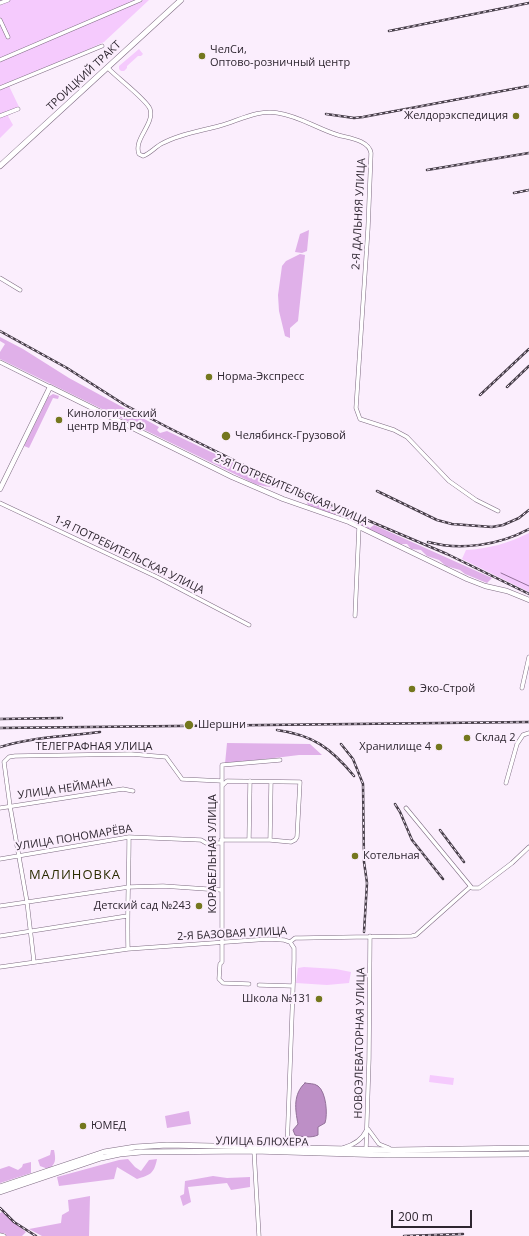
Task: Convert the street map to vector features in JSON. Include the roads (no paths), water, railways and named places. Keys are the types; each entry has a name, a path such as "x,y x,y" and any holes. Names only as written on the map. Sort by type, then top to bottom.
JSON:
{"main road":[{"name":"ТРОИЦКИЙ ТРАКТ","path":"0,166 181,0"},
{"name":"УЛИЦА БЛЮХЕРА","path":"0,1187 115,1150 167,1145 387,1155 529,1154"},
{"name":"УЛИЦА БЛЮХЕРА","path":"287,1150 529,1148"},
{"name":"УЛИЦА БЛЮХЕРА","path":"0,1192 69,1168 120,1154 141,1152 254,1149"}],"street":[{"path":"0,3 8,0"},
{"path":"0,60 140,0"},
{"path":"0,20 8,37"},
{"path":"0,88 102,46"},
{"name":"2-Я ДАЛЬНЯЯ УЛИЦА","path":"108,68 144,100 150,109 150,118 138,147 138,152 141,156 145,156 156,147 177,137 267,112 278,112 333,133 358,140 367,145 371,150 371,153 368,228 356,408 358,414 360,419 394,430 408,437 449,481 476,500 498,511"},
{"path":"0,116 18,109"},
{"path":"0,278 20,290"},
{"name":"2-Я ПОТРЕБИТЕЛЬСКАЯ УЛИЦА","path":"0,362 164,444 238,479 359,527 467,579 485,586 507,591 529,600"},
{"path":"0,489 50,387"},
{"name":"1-Я ПОТРЕБИТЕЛЬСКАЯ УЛИЦА","path":"0,503 157,577 249,625"},
{"path":"355,616 359,527"},
{"path":"522,688 529,657"},
{"path":"506,783 517,744 523,735 529,733"},
{"name":"ТЕЛЕГРАФНАЯ УЛИЦА","path":"10,806 4,762 8,757 15,756 131,754 166,757 182,779 222,781"},
{"name":"КОРАБЕЛЬНАЯ УЛИЦА","path":"249,984 223,983 220,982 219,979 220,964 222,962 222,765 280,760"},
{"path":"222,786 227,781 271,782 270,840"},
{"path":"249,840 250,781"},
{"name":"УЛИЦА ПОНОМАРЁВА","path":"0,859 129,837 201,840 206,843 249,840 291,842 297,837 300,782 271,782"},
{"name":"УЛИЦА НЕЙМАНА","path":"0,808 123,790 133,791"},
{"path":"10,806 27,902 34,962"},
{"path":"406,808 470,887 475,889 479,888 529,847"},
{"path":"128,949 127,916 129,887 129,837"},
{"path":"0,906 129,887 163,886 222,890"},
{"name":"2-Я БАЗОВАЯ УЛИЦА","path":"0,967 128,949 269,939 290,942 295,938 412,936 416,935 470,887"},
{"path":"0,936 127,916"},
{"name":"НОВОЭЛЕВАТОРНАЯ УЛИЦА","path":"366,1150 370,936"},
{"path":"287,1150 294,948 290,942"},
{"path":"259,985 292,986"},
{"path":"338,1150 352,1145 361,1139 367,1128"},
{"path":"367,1128 379,1144 394,1150"},
{"path":"254,1149 258,1236"},
{"path":"0,1235 4,1236"}],"waterway":[{"path":"501,573 529,586"}],"railway":[{"path":"389,31 529,3"},
{"path":"326,114 354,118 363,117 529,86"},
{"path":"427,170 529,153"},
{"path":"514,193 529,190"},
{"path":"0,331 67,368 125,405 169,428 280,483 447,554 529,594"},
{"path":"480,395 529,349"},
{"path":"507,387 529,366"},
{"path":"377,491 437,520 452,524 492,527 503,525 519,518 529,510"},
{"path":"428,542 453,546 480,545 493,543 517,535 529,529"},
{"path":"0,719 62,718"},
{"path":"0,728 529,722"},
{"path":"277,730 301,735 320,744 329,750 354,776"},
{"path":"0,747 37,739 100,732"},
{"path":"341,744 353,759 363,784 364,862 367,883 364,932"},
{"path":"395,804 412,840 443,879"},
{"path":"440,830 464,862"},
{"path":"0,1208 14,1222 36,1236"},
{"path":"404,1236 463,1234"}],"place":[{"name":"ЧелСи, Оптово-розничный центр","path":"202,56"},
{"name":"Желдорэкспедиция","path":"516,116"},
{"name":"Норма-Экспресс","path":"209,377"},
{"name":"Кинологический центр МВД РФ","path":"59,420"},
{"name":"Челябинск-Грузовой","path":"226,436"},
{"name":"Эко-Строй","path":"412,689"},
{"name":"Шершни","path":"189,725"},
{"name":"Склад 2","path":"467,738"},
{"name":"Хранилище 4","path":"439,747"},
{"name":"Котельная","path":"355,856"},
{"name":"Детский сад №243","path":"199,906"},
{"name":"Школа №131","path":"319,999"},
{"name":"ЮМЕД","path":"83,1126"}],"district":[{"name":"МАЛИНОВКА","path":"75,875"}]}
